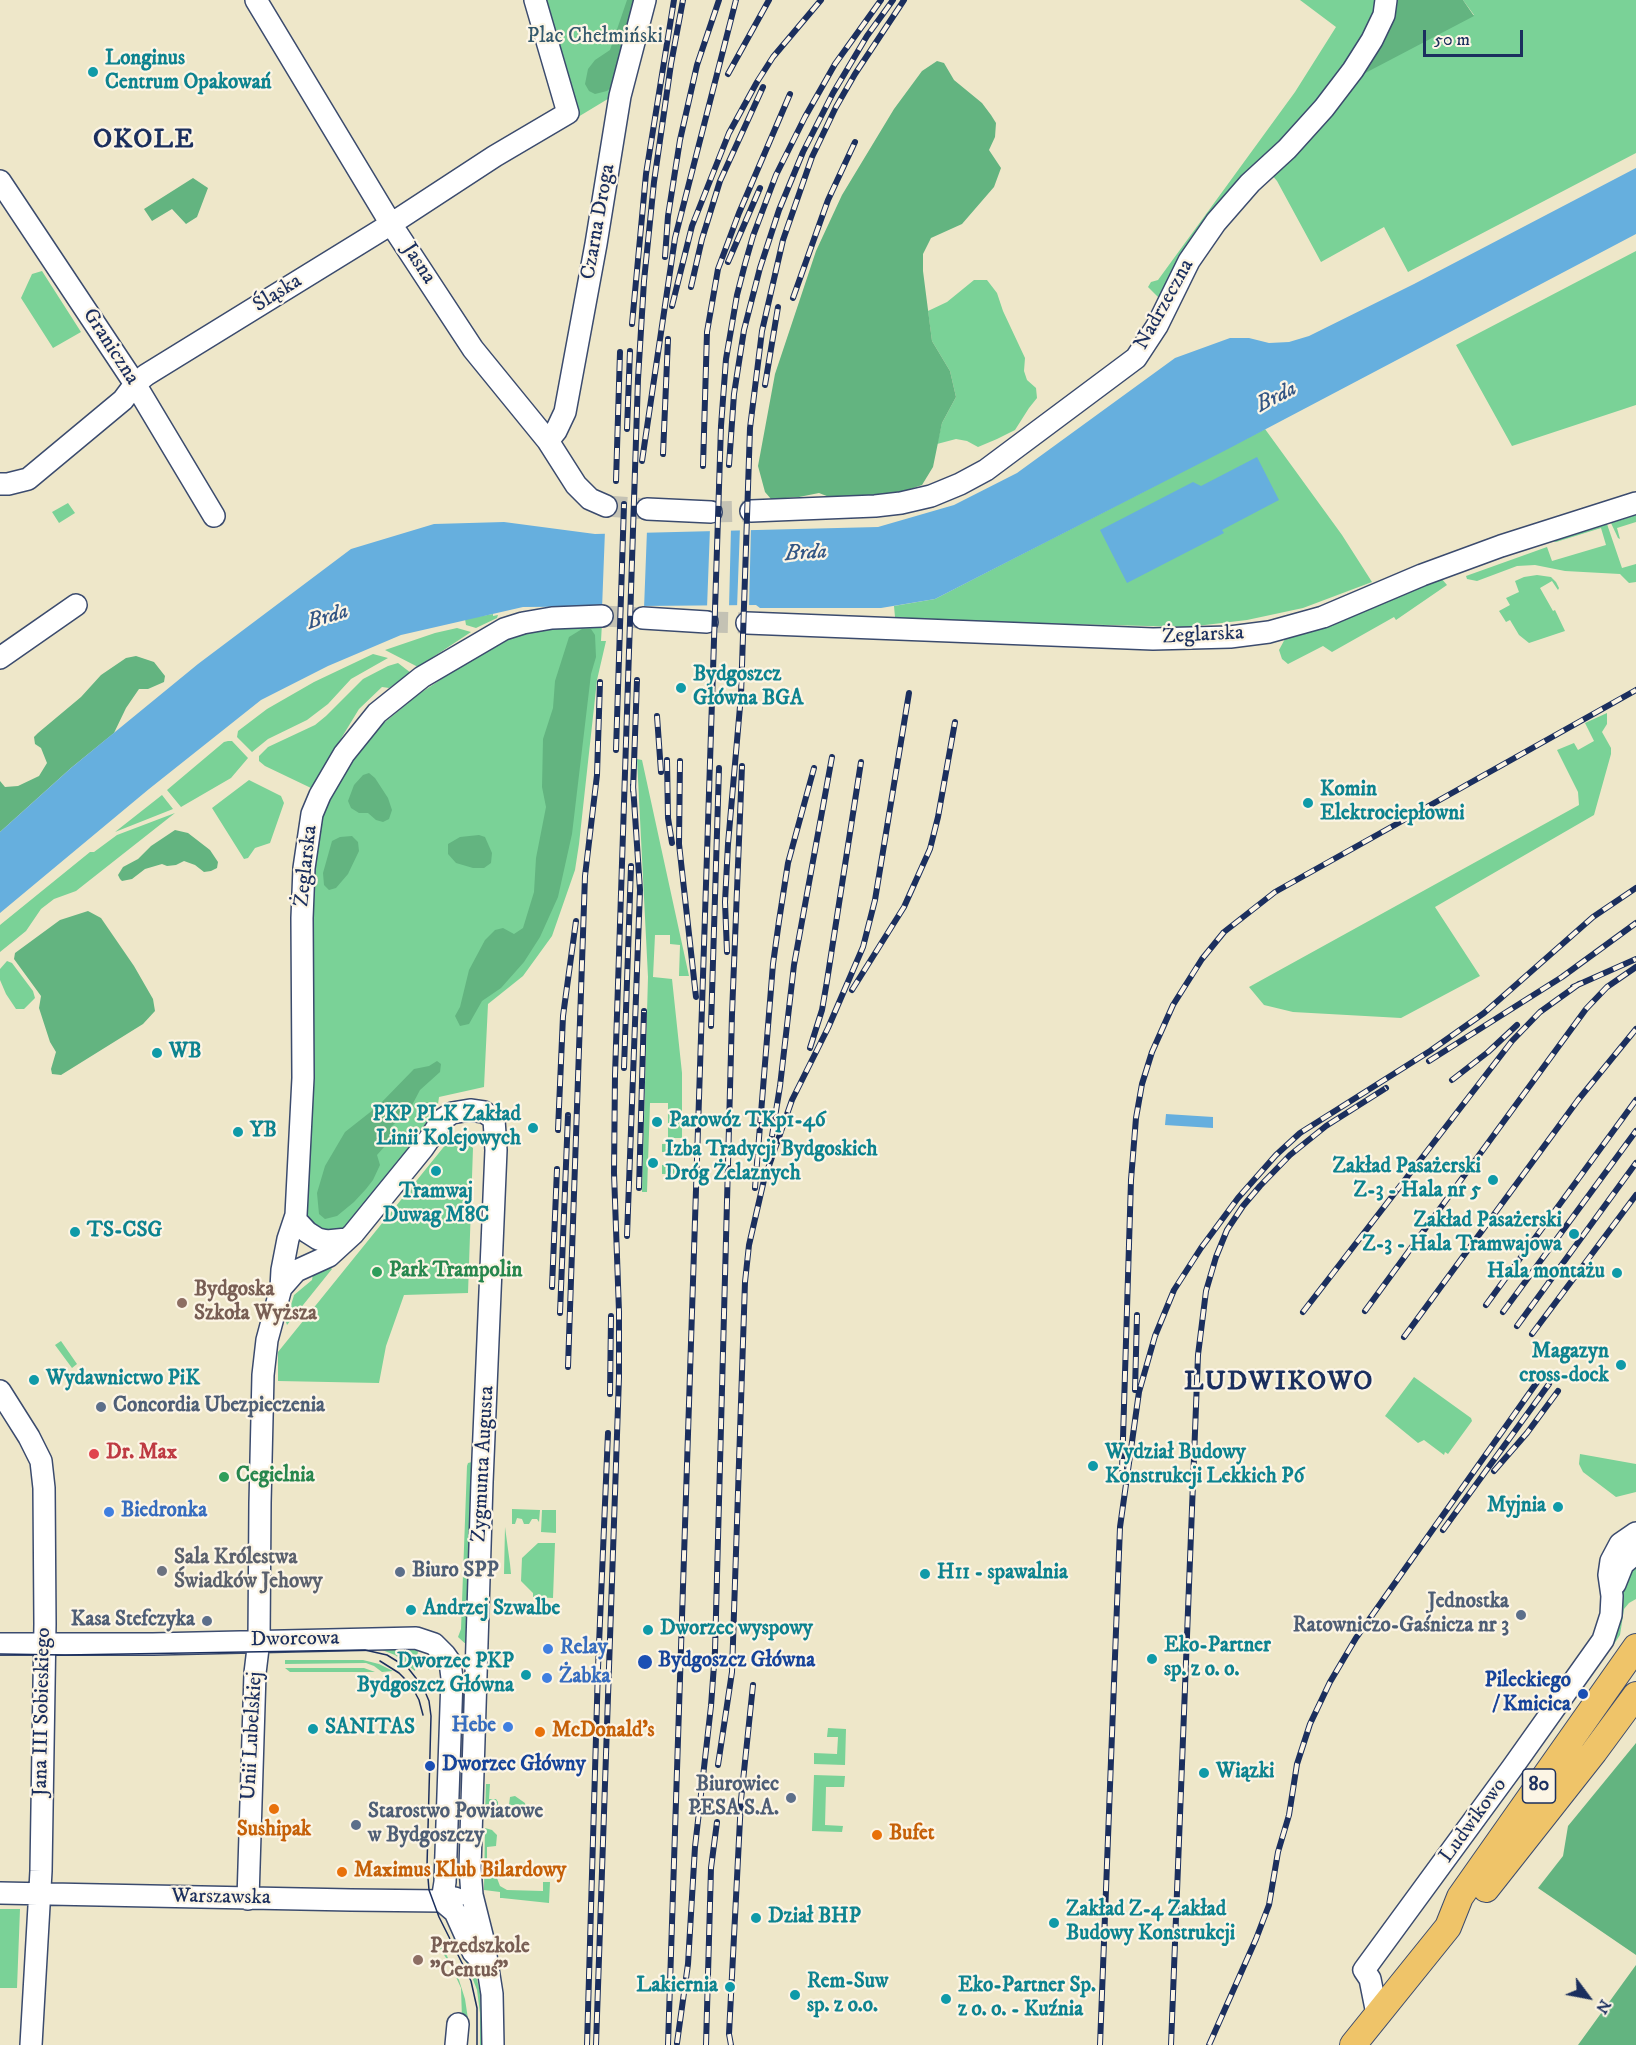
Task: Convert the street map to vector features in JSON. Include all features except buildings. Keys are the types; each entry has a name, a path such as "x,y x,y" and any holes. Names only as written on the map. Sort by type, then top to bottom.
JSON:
{"main road":[{"name":"80","path":"1448,1927 1460,1897 1636,1647"},
{"name":"80","path":"1353,2045 1448,1927 1469,1912 1636,1695"}],"street":[{"name":"Jasna","path":"256,0 392,224 473,349 548,441 581,490 590,499 606,506"},
{"name":"Śląska","path":"0,484 28,479 123,400 135,384 392,224 495,156 568,113 535,0"},
{"name":"Czarna Droga","path":"548,441 556,431 565,412 621,91 645,0"},
{"name":"Nadrzeczna","path":"751,511 875,506 931,496 986,470 1136,358 1158,326 1189,261 1216,222 1250,183 1309,124 1353,70 1372,40 1384,15 1386,0"},
{"name":"Graniczna","path":"0,182 135,384 214,516"},
{"name":"Żeglarska","path":"747,624 1162,639 1218,638 1269,632 1323,617 1501,546 1636,503"},
{"path":"647,509 711,512"},
{"path":"0,658 76,605"},
{"name":"Żeglarska","path":"282,1288 282,1270 288,1239 295,1219 303,1090 304,868 312,814 320,795 344,754 377,713 422,677 504,629 552,618 602,616"},
{"path":"643,618 707,622"},
{"name":"Zygmunta Augusta","path":"347,1239 416,1156 443,1119 452,1113 470,1110 484,1112 494,1119 496,1150 470,1843 474,1906 484,1942 493,2003 492,2045"},
{"path":"295,1219 312,1236 322,1240 347,1239"},
{"path":"282,1288 296,1271 329,1256 347,1239"},
{"name":"Unii Lubelskiej","path":"248,1899 255,1673 259,1640 264,1362 267,1340 282,1288"},
{"name":"Jana III Sobieskiego","path":"0,1391 41,1461 44,1488 44,1645 39,1894 31,2045"},
{"name":"Ludwikowo","path":"1612,1596 1609,1575 1611,1561 1620,1544 1628,1536 1636,1533"},
{"name":"Ludwikowo","path":"1377,2014 1370,1978 1364,1970 1600,1646 1610,1624 1612,1596 1619,1570 1628,1559 1636,1554"},
{"name":"Dworcowa","path":"0,1644 153,1644 416,1638 434,1644 446,1654 452,1668 445,1882 442,1900"},
{"path":"442,1900 459,1896 471,1882"},
{"name":"Warszawska","path":"0,1893 248,1899 442,1900"},
{"name":"Zygmunta Augusta","path":"442,1900 456,1912 473,1952 486,1965"}],"green space":[{"name":"Plac Chełmiński","path":"545,0 645,0 621,91 578,117"},
{"path":"627,0 641,0 617,83 607,91 595,94 589,91 585,84 588,69 595,60 610,50"},
{"path":"1300,0 1387,0 1474,15 1463,0 1636,0 1636,153 1408,272 1384,227 1321,262 1277,181 1267,169 1168,307 1148,287 1151,282 1158,280 1295,92 1336,27"},
{"path":"1387,0 1463,0 1474,16 1350,81"},
{"path":"937,61 944,63 954,80 982,103 996,123 995,137 989,150 1001,168 994,187 962,224 931,238 923,254 932,341 950,371 956,397 942,423 933,467 922,485 896,494 872,495 842,502 819,493 771,499 765,492 758,466 775,374 816,251 842,195 894,109 922,71"},
{"path":"193,178 208,188 197,217 186,224 172,209 152,221 144,209"},
{"path":"1636,251 1636,405 1512,446 1456,345"},
{"path":"42,271 81,332 53,348 21,298 32,274"},
{"path":"974,280 987,280 997,293 1025,358 1024,371 1027,380 1036,388 1037,398 1015,430 997,439 978,447 967,441 956,439 937,444 942,423 956,397 950,371 932,341 928,311 947,302"},
{"path":"1265,429 1342,535 1372,582 1303,608 1247,620 1188,627 906,620 895,617 894,606 935,599"},
{"path":"68,503 75,513 59,523 52,512"},
{"path":"1636,515 1636,522 1617,528 1620,539 1618,538 1611,523"},
{"path":"1607,524 1622,568 1636,564 1636,582 1629,583 1620,574 1565,571 1535,565 1517,566 1477,581 1467,579 1466,576 1547,547 1552,561 1606,545 1601,528 1553,541"},
{"path":"1537,575 1551,577 1559,588 1558,590 1552,581 1540,588 1553,611 1555,610 1565,631 1529,643 1519,635 1510,620 1506,622 1499,611 1510,605 1506,598 1519,592 1515,581"},
{"path":"1441,578 1447,585 1396,620 1394,617 1332,652 1323,646 1288,664 1282,659 1279,650 1286,637 1350,617"},
{"path":"493,614 493,616 498,615 497,618 476,628 466,625 465,619"},
{"path":"577,622 602,623 601,641 606,641 597,680 575,870 552,936 523,976 488,1004 484,1087 439,1097 436,1119 347,1229 323,1233 305,1219 310,870 316,837 325,808 355,753 373,732 419,694 500,640 521,632 557,629"},
{"path":"457,628 471,632 418,667 385,650 435,633"},
{"path":"582,629 591,629 595,635 596,657 591,674 572,834 558,897 540,937 524,962 501,988 482,1001 469,1024 460,1026 455,1016 460,1007 469,970 485,940 495,930 503,928 514,934 523,928 534,892 536,858 546,807 542,787 543,739 553,708 555,681 569,637"},
{"path":"373,654 388,658 351,679 328,704 307,720 268,739 252,752 237,737 238,731 267,709 314,682"},
{"path":"136,656 154,662 165,676 164,682 148,689 139,689 126,708 114,733 0,832 0,781 5,787 18,786 39,776 47,763 41,748 35,744 34,737 81,697 101,675 126,658"},
{"path":"398,663 411,673 389,688 382,687 359,709 311,788 259,761 259,756 268,747 315,725 363,679"},
{"path":"1607,713 1607,724 1602,732 1611,748 1611,754 1594,815 1435,907 1480,976 1401,1018 1293,1012 1264,1005 1249,987 1579,805 1578,792 1557,750 1574,743 1578,750 1594,741 1585,723"},
{"path":"228,741 232,741 248,758 231,778 181,807 167,790"},
{"path":"637,759 642,760 689,976 679,976 680,945 670,944 670,935 655,935 653,977 672,979 682,1073 682,1138 668,1138 668,1103 650,1103 647,1192 642,1192 648,977"},
{"path":"369,773 388,798 392,810 389,819 383,822 376,820 368,813 359,813 351,808 348,801 354,785 363,775"},
{"path":"249,780 281,796 284,803 270,843 255,848 248,858 244,859 212,808"},
{"path":"162,795 173,809 115,832"},
{"path":"175,813 76,891 54,899 41,909 26,931 0,952 0,925 90,852 94,852 117,835"},
{"path":"175,830 188,833 210,850 218,862 217,868 204,872 184,861 176,865 162,864 145,869 132,879 122,881 120,879 118,875 123,867 138,859 151,846"},
{"path":"479,835 485,837 492,853 491,863 484,868 473,868 456,863 448,854 448,844 460,837"},
{"path":"352,836 358,842 359,851 348,874 336,888 329,890 324,885 323,873 332,841 340,837"},
{"path":"88,911 101,918 134,966 153,999 155,1011 143,1024 61,1075 52,1074 51,1069 56,1052 50,1042 39,1008 41,996 14,959 15,953 60,920"},
{"path":"7,961 12,963 33,991 35,998 24,1009 16,1009 0,980 0,969"},
{"path":"437,1061 441,1064 440,1072 420,1090 410,1109 391,1127 392,1138 377,1155 380,1165 373,1180 354,1202 337,1216 325,1219 319,1214 317,1193 325,1166 345,1132 378,1106 414,1069 429,1066"},
{"path":"455,1133 473,1148 468,1293 404,1295 386,1346 379,1383 278,1381 278,1352"},
{"path":"662,1144 679,1144 679,1152 662,1152"},
{"path":"662,1165 679,1165 679,1174 662,1174"},
{"path":"330,1267 332,1269 287,1325 294,1295 312,1280 313,1274"},
{"path":"61,1341 77,1364 72,1368 55,1345"},
{"path":"1414,1377 1471,1418 1472,1421 1448,1454 1445,1452 1444,1455 1424,1440 1418,1443 1385,1416"},
{"path":"1580,1454 1636,1464 1636,1492 1616,1497 1583,1472 1579,1464"},
{"path":"472,1462 470,1648 458,1637 461,1629 467,1466"},
{"path":"512,1509 540,1510 539,1522 537,1519 532,1519 529,1524 524,1524 522,1519 517,1518 515,1524 512,1524"},
{"path":"542,1510 556,1510 556,1533 541,1532"},
{"path":"505,1527 510,1564 511,1574 504,1574"},
{"path":"538,1543 555,1543 553,1598 533,1597 533,1593 521,1581 522,1558"},
{"path":"1636,1562 1636,1599 1624,1609 1620,1635 1612,1647 1606,1648 1619,1628 1623,1577"},
{"path":"424,1646 433,1651 441,1660 428,1670 428,1651 418,1651 415,1671 395,1655 377,1648 364,1647"},
{"path":"285,1660 363,1660 393,1671 382,1672 366,1663 285,1664"},
{"path":"285,1668 364,1668 375,1672 290,1672"},
{"path":"828,1728 846,1729 845,1765 814,1764 814,1753 837,1754 838,1737 827,1737"},
{"path":"1636,1743 1636,1955 1538,1888 1563,1856 1568,1826"},
{"path":"814,1775 845,1776 844,1787 826,1787 825,1825 843,1826 842,1832 812,1831"},
{"path":"486,1784 490,1784 489,1799 496,1799 498,1802 498,1809 490,1815 485,1815"},
{"path":"515,1796 525,1803 526,1811 518,1810 518,1806 509,1805 510,1797"},
{"path":"485,1828 497,1835 496,1846 487,1847 487,1870 495,1873 500,1886 507,1890 543,1891 543,1882 550,1882 549,1903 500,1898 500,1892 484,1890"},
{"path":"0,1909 20,1909 17,1988 0,1988"},
{"path":"462,1935 480,1992 483,2045 480,2045 477,1990 467,1964 453,1939"},
{"path":"441,1944 459,1980 465,1999 468,2019 467,2045 465,2045 462,2019 461,1988 438,1945"},
{"path":"1636,1965 1636,2045 1578,2045"}],"water":[{"name":"Brda","path":"1636,168 1636,234 1228,449 935,599 881,608 760,608 756,605 523,607 401,635 328,666 261,700 149,789 0,913 0,832 71,768 198,664 351,549 434,524 504,522 595,534 878,527 954,505 1017,473 1175,358 1230,338 1249,338 1269,343 1289,342 1309,336"},
{"path":"1257,457 1279,500 1222,530 1224,533 1127,583 1100,530 1193,482 1201,486"},
{"path":"1166,1114 1213,1117 1213,1128 1165,1125"}],"pier":[{"path":"740,527 751,527 749,608 737,608"},
{"path":"710,528 731,528 729,608 707,608"},
{"path":"605,530 647,530 644,609 602,609"}],"tunnel":[{"path":"606,506 647,509"},
{"path":"711,512 751,511"},
{"path":"602,616 643,618"},
{"path":"707,622 747,623"}],"tram line":[{"path":"0,1654 365,1650 387,1655 408,1668 423,1687 429,1701 431,1716 427,1866 429,1890 439,1917 471,1981 477,2008 477,2045"},
{"path":"380,1661 399,1673 411,1685 419,1700 423,1715"}],"railway":[{"path":"632,324 646,174 674,0"},
{"path":"596,2045 619,1377 614,1173 615,1075 638,379 644,281 654,182 683,0"},
{"path":"665,257 668,216 680,140 697,65 719,0"},
{"path":"642,461 675,238 736,0"},
{"path":"728,74 769,0"},
{"path":"672,306 692,226 729,133 773,57 821,0"},
{"path":"668,2045 721,426 726,359 745,264 776,175 835,64 881,0"},
{"path":"729,465 734,394 744,330 760,268 779,210 803,152 833,93 867,36 893,0"},
{"path":"727,952 725,902 741,695 750,428 762,331 783,240 812,157 855,74 904,0"},
{"path":"691,287 702,239 720,181 763,87"},
{"path":"703,466 707,332 718,269 739,213 790,94"},
{"path":"793,298 828,200 855,142"},
{"path":"728,262 760,188"},
{"path":"765,385 778,307"},
{"path":"663,454 668,339"},
{"path":"627,429 630,351"},
{"path":"616,481 620,352"},
{"path":"616,750 624,504"},
{"path":"633,791 637,680"},
{"path":"568,1367 585,876 597,775 600,682"},
{"path":"1122,1470 1131,1180 1136,1118 1142,1084 1152,1052 1173,1005 1202,959 1224,932 1275,892 1636,690"},
{"path":"718,1765 732,1672 745,1282 749,1245 764,1180 792,1100 828,1028 863,947 875,900 909,693"},
{"path":"657,716 661,772"},
{"path":"852,990 904,907 930,849 955,722"},
{"path":"772,1136 794,965 832,757"},
{"path":"667,760 668,818 672,843"},
{"path":"680,761 679,844 696,997"},
{"path":"810,1048 822,1010 861,762"},
{"path":"677,2043 688,1964 695,1847 715,1651 732,1014 742,766"},
{"path":"711,1026 719,768"},
{"path":"755,1188 773,964 779,921 788,863 814,768"},
{"path":"627,1236 640,890 633,785"},
{"path":"624,1068 631,866"},
{"path":"1100,2045 1120,1527 1139,1392 1155,1336 1174,1290 1201,1248 1238,1198 1276,1155 1300,1133 1430,1051 1484,1013 1593,917 1636,888"},
{"path":"558,1130 563,1016 576,921"},
{"path":"1429,1061 1562,977 1636,923"},
{"path":"1573,987 1636,959"},
{"path":"1365,1311 1586,1009 1607,987 1636,967"},
{"path":"1303,1312 1512,1041 1540,1012 1579,984"},
{"path":"639,1188 644,1011"},
{"path":"1452,1080 1488,1052 1517,1025"},
{"path":"1404,1337 1578,1100 1636,1029"},
{"path":"1171,2045 1198,1355 1206,1291 1227,1230 1260,1186 1290,1155 1326,1126 1386,1088"},
{"path":"1486,1305 1636,1100"},
{"path":"560,1313 568,1115"},
{"path":"1503,1312 1636,1131"},
{"path":"1517,1326 1636,1163"},
{"path":"552,1287 557,1169"},
{"path":"1532,1334 1636,1195"},
{"path":"1135,1390 1137,1315"},
{"path":"610,1394 611,1316"},
{"path":"1209,2045 1269,1905 1278,1852 1289,1815 1297,1764 1310,1724 1330,1682 1356,1638 1540,1378"},
{"path":"1443,1530 1549,1384"},
{"path":"1494,1471 1527,1433 1558,1391"},
{"path":"587,2045 598,1668 608,1433"},
{"path":"731,2045 729,2034 741,1800 753,1685"},
{"path":"706,2045 711,1868 717,1822"}],"place":[{"name":"Longinus Centrum Opakowań","path":"93,72"},
{"name":"Bydgoszcz Główna BGA","path":"681,688"},
{"name":"Komin Elektrociepłowni","path":"1308,803"},
{"name":"WB","path":"157,1053"},
{"name":"Parowóz TKp1-46","path":"657,1122"},
{"name":"PKP PLK Zakład Linii Kolejowych","path":"533,1128"},
{"name":"YB","path":"238,1132"},
{"name":"Izba Tradycji Bydgoskich Dróg Żelaznych","path":"653,1163"},
{"name":"Tramwaj Duwag M8C","path":"436,1171"},
{"name":"Zakład Pasażerski Z-3 - Hala nr 5","path":"1493,1180"},
{"name":"TS-CSG","path":"75,1232"},
{"name":"Zakład Pasażerski Z-3 - Hala Tramwajowa","path":"1574,1234"},
{"name":"Park Trampolin","path":"377,1272"},
{"name":"Hala montażu","path":"1617,1273"},
{"name":"Bydgoska Szkoła Wyższa","path":"182,1303"},
{"name":"Magazyn cross-dock","path":"1621,1365"},
{"name":"Wydawnictwo PiK","path":"34,1380"},
{"name":"Concordia Ubezpieczenia","path":"101,1407"},
{"name":"Dr. Max","path":"94,1454"},
{"name":"Wydział Budowy Konstrukcji Lekkich P6","path":"1093,1466"},
{"name":"Cegielnia","path":"224,1477"},
{"name":"Myjnia","path":"1558,1507"},
{"name":"Biedronka","path":"109,1512"},
{"name":"Sala Królestwa Świadków Jehowy","path":"162,1571"},
{"name":"Biuro SPP","path":"400,1572"},
{"name":"H11 - spawalnia","path":"925,1574"},
{"name":"Andrzej Szwalbe","path":"411,1610"},
{"name":"Jednostka Ratowniczo-Gaśnicza nr 3","path":"1521,1615"},
{"name":"Kasa Stefczyka","path":"207,1621"},
{"name":"Dworzec wyspowy","path":"648,1630"},
{"name":"Relay","path":"548,1649"},
{"name":"Eko-Partner sp. z o. o.","path":"1152,1659"},
{"name":"Bydgoszcz Główna","path":"645,1662"},
{"name":"Dworzec PKP Bydgoszcz Główna","path":"526,1675"},
{"name":"Żabka","path":"547,1678"},
{"name":"Pileckiego / Kmicica","path":"1583,1694"},
{"name":"Hebe","path":"508,1727"},
{"name":"SANITAS","path":"313,1729"},
{"name":"McDonald's","path":"540,1732"},
{"name":"Dworzec Główny","path":"430,1766"},
{"name":"Wiązki","path":"1204,1773"},
{"name":"Biurowiec PESA S.A.","path":"791,1798"},
{"name":"Sushipak","path":"274,1809"},
{"name":"Starostwo Powiatowe w Bydgoszczy","path":"356,1825"},
{"name":"Bufet","path":"877,1835"},
{"name":"Maximus Klub Bilardowy","path":"342,1872"},
{"name":"Dział BHP","path":"756,1918"},
{"name":"Zakład Z-4 Zakład Budowy Konstrukcji","path":"1054,1923"},
{"name":"Przedszkole \"Centuś\"","path":"418,1960"},
{"name":"Lakiernia","path":"730,1987"},
{"name":"Rem-Suw sp. z o.o.","path":"795,1995"},
{"name":"Eko-Partner Sp. z o. o. - Kuźnia","path":"946,1999"}],"district":[{"name":"OKOLE","path":"144,141"},
{"name":"LUDWIKOWO","path":"1279,1383"}]}
